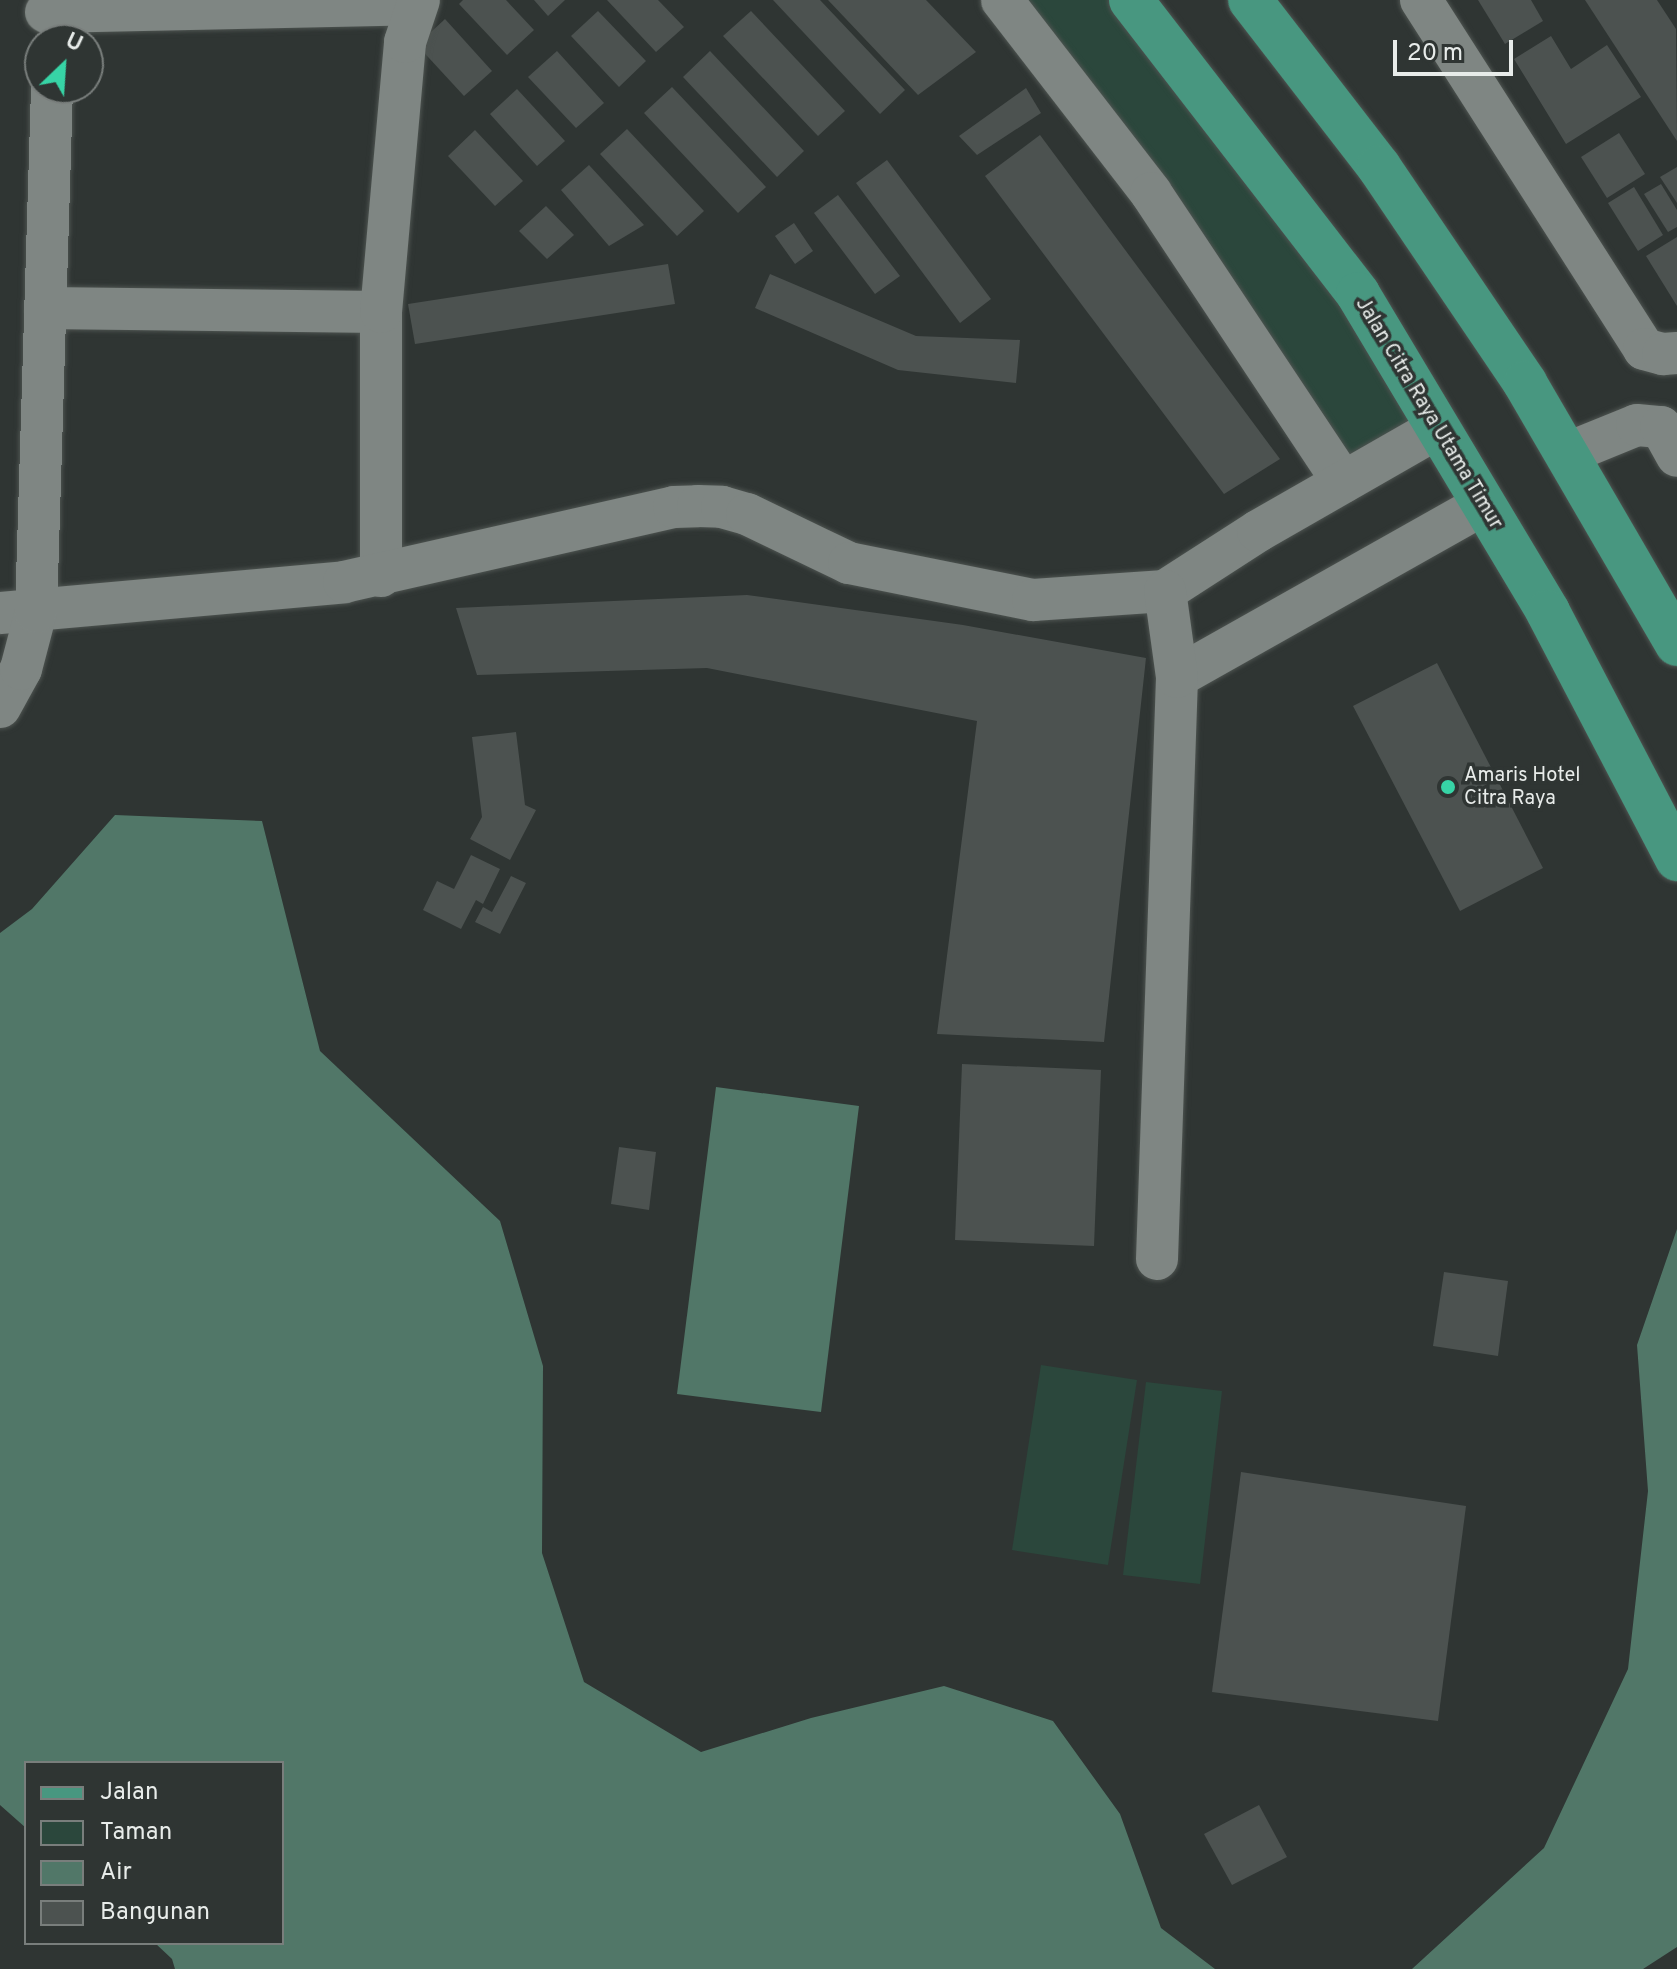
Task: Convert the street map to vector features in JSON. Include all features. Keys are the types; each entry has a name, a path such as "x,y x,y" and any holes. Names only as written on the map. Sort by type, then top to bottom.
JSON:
{"main road":[{"name":"Jalan Citra Raya Utama Timur","path":"1131,0 1358,294 1548,612 1677,859"},
{"path":"1250,0 1379,167 1568,453 1677,644"}],"street":[{"path":"1002,0 1151,193 1343,482"},
{"path":"1421,0 1644,349 1663,354 1677,353"},
{"path":"45,17 418,2 405,42 381,312 381,576"},
{"path":"0,707 21,669 18,612 45,308 51,104"},
{"path":"45,308 381,312"},
{"path":"1568,453 1637,425 1661,427 1677,456"},
{"path":"18,612 381,576 674,507 698,506 722,507 747,514 849,563 1033,600 1165,591 1438,428"},
{"path":"1177,677 1482,505"},
{"path":"1157,1259 1177,677 1165,591"}],"green space":[{"path":"1002,0 1131,0 1436,424 1340,477"},
{"path":"1041,1365 1137,1380 1108,1565 1012,1550"},
{"path":"1146,1382 1222,1391 1200,1584 1123,1575"}],"water":[{"path":"115,815 262,821 320,1051 500,1221 543,1366 542,1553 584,1682 701,1752 811,1718 944,1686 1053,1721 1120,1814 1161,1928 1215,1969 175,1969 172,1959 157,1945 284,1945 284,1761 24,1761 24,1826 0,1805 0,933 32,909"},
{"path":"716,1087 859,1106 821,1412 677,1394"},
{"path":"1677,1229 1677,1947 1643,1969 1412,1969 1544,1848 1628,1669 1648,1491 1637,1345"}],"building":[{"path":"463,0 506,0 534,30 507,55 459,4"},
{"path":"534,0 565,0 548,16"},
{"path":"607,0 658,0 684,27 656,52"},
{"path":"773,0 820,0 905,90 880,114"},
{"path":"828,0 926,0 976,52 918,95"},
{"path":"1478,0 1531,0 1543,21 1505,44"},
{"path":"1585,0 1657,0 1676,29 1677,141"},
{"path":"598,11 646,61 619,87 571,36"},
{"path":"751,11 845,111 818,136 723,36"},
{"path":"445,19 492,71 464,96 417,45"},
{"path":"1551,36 1571,69 1607,45 1641,97 1566,144 1514,59"},
{"path":"557,51 604,103 576,128 528,77"},
{"path":"710,51 804,151 777,177 683,77"},
{"path":"672,87 766,187 738,213 644,113"},
{"path":"1026,88 1041,113 977,155 959,136"},
{"path":"517,89 565,141 537,166 490,114"},
{"path":"627,129 704,211 677,236 600,154"},
{"path":"475,130 523,181 495,206 448,156"},
{"path":"1619,133 1645,174 1607,198 1581,157"},
{"path":"1040,135 1280,459 1224,494 985,176"},
{"path":"887,160 991,299 960,323 856,183"},
{"path":"589,165 644,225 609,246 561,190"},
{"path":"1677,167 1677,203 1660,177"},
{"path":"1661,184 1677,210 1677,227 1668,232 1644,194"},
{"path":"1634,187 1663,235 1638,251 1608,203"},
{"path":"838,195 900,276 875,294 814,213"},
{"path":"546,206 574,235 547,259 519,231"},
{"path":"794,223 813,251 795,264 775,236"},
{"path":"1677,237 1677,306 1646,256"},
{"path":"668,264 675,304 415,344 408,304"},
{"path":"770,274 916,336 1020,340 1016,383 898,370 755,308"},
{"path":"747,595 963,625 1146,658 1104,1042 937,1034 977,721 707,668 477,675 456,608"},
{"name":"Amaris Hotel Citra Raya","path":"1437,663 1543,868 1460,911 1353,706"},
{"path":"516,732 525,805 536,810 510,860 470,839 482,817 472,737"},
{"path":"471,855 500,869 483,904 476,900 461,929 423,910 437,881 454,889"},
{"path":"511,876 526,883 500,934 475,922 483,907 492,912"},
{"path":"962,1064 1101,1070 1094,1246 955,1240"},
{"path":"619,1147 656,1152 649,1210 611,1204"},
{"path":"1444,1272 1508,1281 1498,1356 1433,1346"},
{"path":"1241,1472 1466,1506 1438,1721 1212,1692"},
{"path":"1259,1805 1287,1857 1232,1885 1204,1834"}],"place":[{"name":"Amaris Hotel Citra Raya","path":"1448,787"}]}
